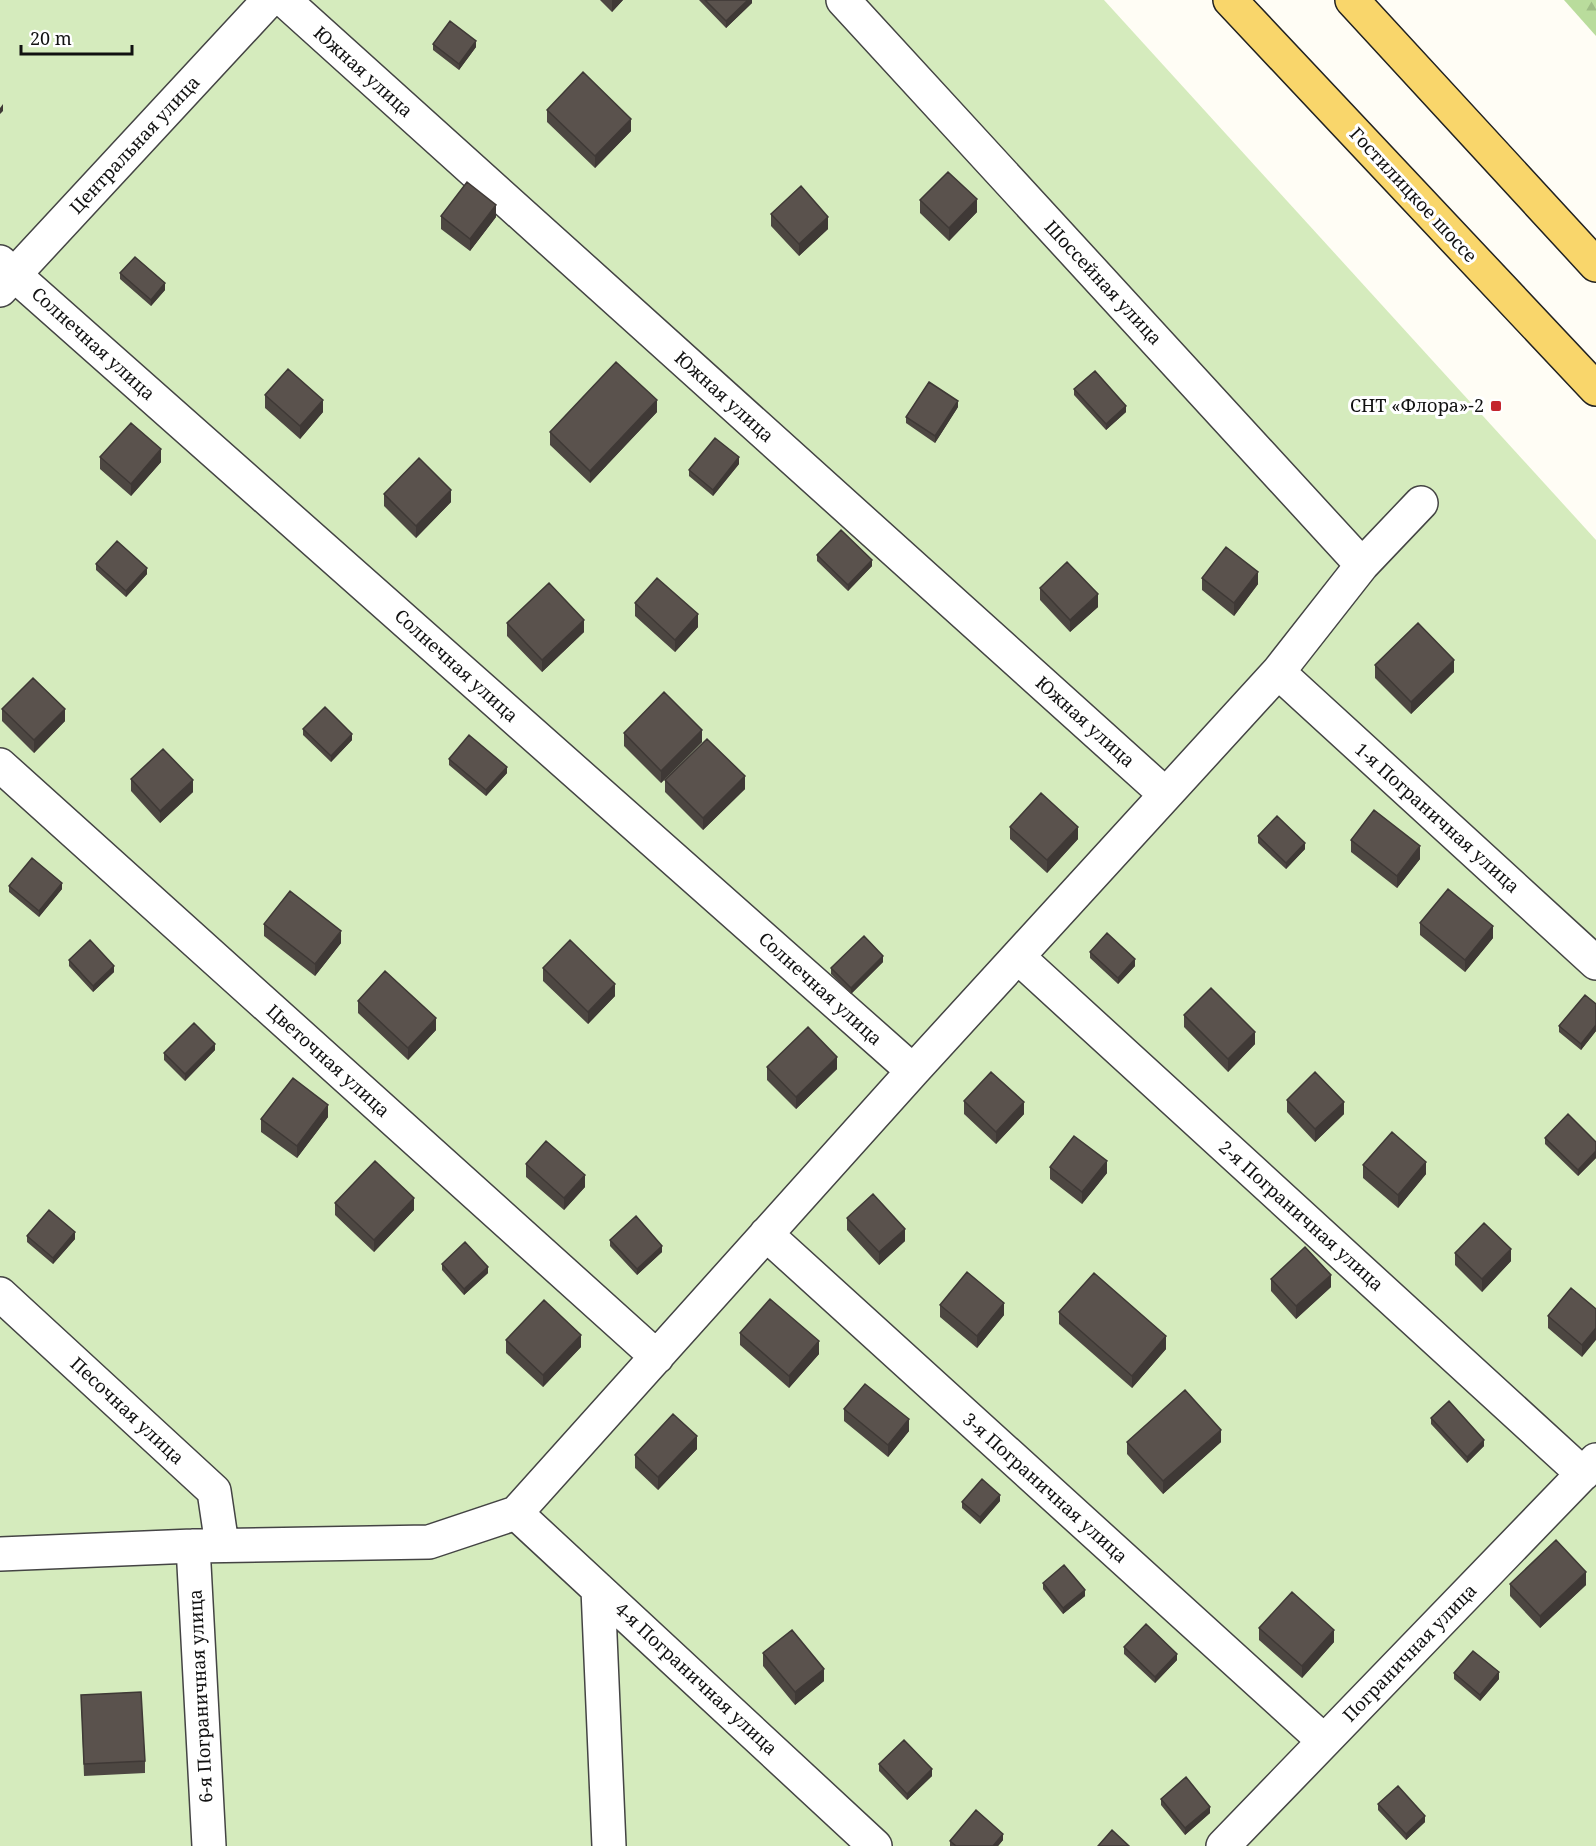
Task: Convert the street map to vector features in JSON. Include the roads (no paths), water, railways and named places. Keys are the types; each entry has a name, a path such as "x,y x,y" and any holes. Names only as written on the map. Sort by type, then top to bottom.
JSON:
{"main road":[{"name":"Гостилицкое шоссе","path":"1230,0 1596,389"},
{"path":"1352,0 1596,265"}],"lane":[{"name":"Центральная улица","path":"5,276 268,0"},
{"name":"Южная улица","path":"284,0 1165,794"},
{"name":"Шоссейная улица","path":"843,0 1362,565"},
{"name":"Солнечная улица","path":"5,276 913,1071"},
{"path":"0,1554 207,1546 429,1542 516,1513 913,1071 1278,672 1362,565 1421,503"},
{"name":"1-я Пограничная улица","path":"1278,672 1596,963"},
{"name":"Цветочная улица","path":"0,765 657,1357"},
{"name":"2-я Пограничная улица","path":"1018,957 1590,1467"},
{"name":"3-я Пограничная улица","path":"766,1234 1324,1741"},
{"name":"Песочная улица","path":"0,1294 214,1491 207,1546"},
{"name":"Пограничная улица","path":"1223,1846 1590,1467"},
{"name":"4-я Пограничная улица","path":"516,1513 875,1846"},
{"name":"6-я Пограничная улица","path":"207,1546 209,1846"},
{"path":"598,1589 609,1846"}],"place":[{"name":"СНТ «Флора»-2","path":"1496,406"}]}
